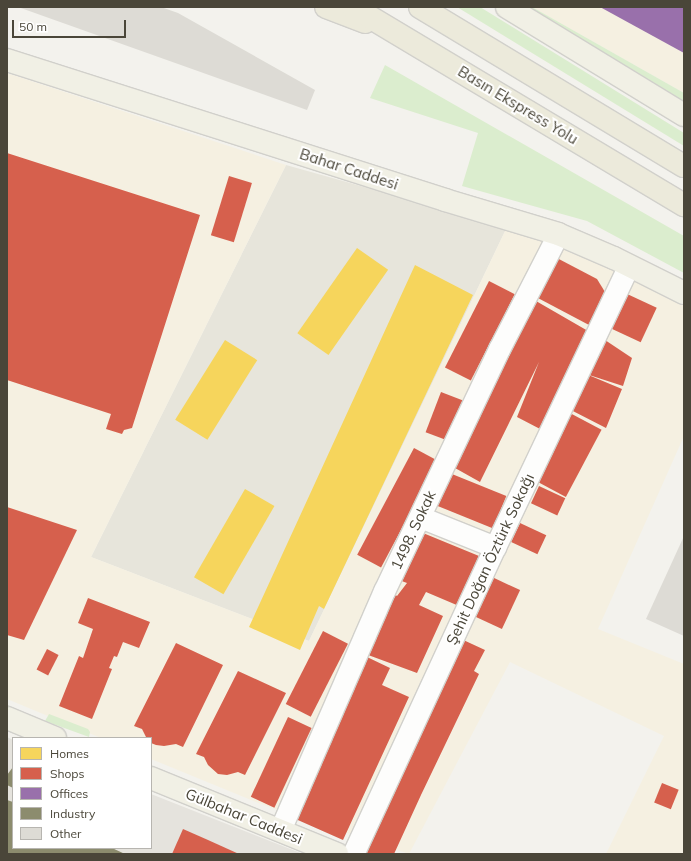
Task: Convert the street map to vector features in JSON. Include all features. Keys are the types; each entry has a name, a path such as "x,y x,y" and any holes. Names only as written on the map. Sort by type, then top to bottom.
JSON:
{"highway":[{"path":"326,7 352,19 393,30"},
{"name":"Basın Ekspress Yolu","path":"352,7 393,30 684,205"},
{"path":"420,7 684,166"}],"main road":[{"path":"507,7 684,115"},
{"name":"Bahar Caddesi","path":"7,60 445,200 558,234 629,265 684,293"},
{"path":"7,718 53,737"},
{"name":"Gülbahar Caddesi","path":"152,778 337,854"}],"street":[{"name":"1498. Sokak","path":"280,830 384,590 499,349 558,234"},
{"name":"Şehit Doğan Öztürk Sokağı","path":"353,854 495,547 629,265"},
{"path":"420,517 495,547"}],"shaded area":[{"path":"532,7 684,7 684,93"},
{"path":"7,73 286,165 91,557 309,641 507,227 602,265 684,305 684,436 598,629 684,664 684,854 606,854 664,736 510,662 409,854 261,804 152,759 152,737 99,737 7,699"},
{"path":"286,165 507,227 309,641 91,557"},
{"path":"7,737 12,740 12,849 152,849 152,794 303,854 7,854"}],"green space":[{"path":"457,7 480,7 684,133 684,146"},
{"path":"526,7 532,7 684,93 684,107"},
{"path":"385,65 684,236 684,273 587,221 462,186 478,133 370,98"},
{"path":"49,714 88,729 90,732 89,737 45,721"}],"building: Homes":[{"path":"357,248 388,270 328,355 297,333"},
{"path":"415,265 473,295 324,609 319,606 300,650 249,627"},
{"path":"225,340 257,360 207,440 175,420"},
{"path":"245,489 274,506 223,594 194,577"}],"building: Shops":[{"path":"7,153 200,215 132,428 124,430 122,434 106,429 111,414 7,380"},
{"path":"229,176 252,183 234,242 211,235"},
{"path":"555,257 597,279 605,292 589,325 536,297"},
{"path":"489,281 515,294 471,381 445,367"},
{"path":"625,293 657,308 641,342 609,327"},
{"path":"536,301 588,331 542,430 517,417 539,362 480,482 455,468 504,352"},
{"path":"602,338 632,358 623,386 586,374 622,389 606,428 567,408"},
{"path":"441,392 464,401 449,441 426,432"},
{"path":"568,412 602,430 566,497 532,479"},
{"path":"414,448 438,461 381,568 357,555"},
{"path":"447,472 506,496 493,528 434,504"},
{"path":"539,486 565,498 557,515 531,503"},
{"path":"7,507 77,530 24,640 7,635"},
{"path":"520,523 546,535 537,554 511,542"},
{"path":"423,533 479,556 459,606 426,592 419,605 443,616 417,673 360,652 390,591 397,596 407,583 399,580"},
{"path":"492,577 520,590 502,629 474,616"},
{"path":"88,598 150,622 139,648 123,642 117,657 114,656 109,668 112,669 92,719 59,706 79,656 83,658 93,629 78,623"},
{"path":"323,631 348,644 311,717 286,704"},
{"path":"459,638 485,650 474,671 479,674 394,854 369,854 360,850"},
{"path":"176,643 223,665 183,747 176,744 164,746 152,743 152,737 146,737 142,729 134,726"},
{"path":"47,649 59,655 48,675 37,669"},
{"path":"367,657 390,668 382,685 409,697 343,840 291,817 333,725"},
{"path":"238,671 286,693 245,775 238,772 227,775 218,774 208,765 204,757 196,754"},
{"path":"288,717 312,728 274,808 251,797"},
{"path":"662,783 679,790 671,809 654,802"},
{"path":"183,829 208,840 239,854 172,854"}],"building: Offices":[{"path":"600,7 684,7 684,53"}],"building: Industry":[{"path":"12,768 12,788 7,785 7,775"},
{"path":"7,800 12,802 12,849 114,849 125,854 7,854"}],"building: Other":[{"path":"18,7 161,7 178,13 315,90 307,110"},
{"path":"684,536 684,636 646,619"}]}
